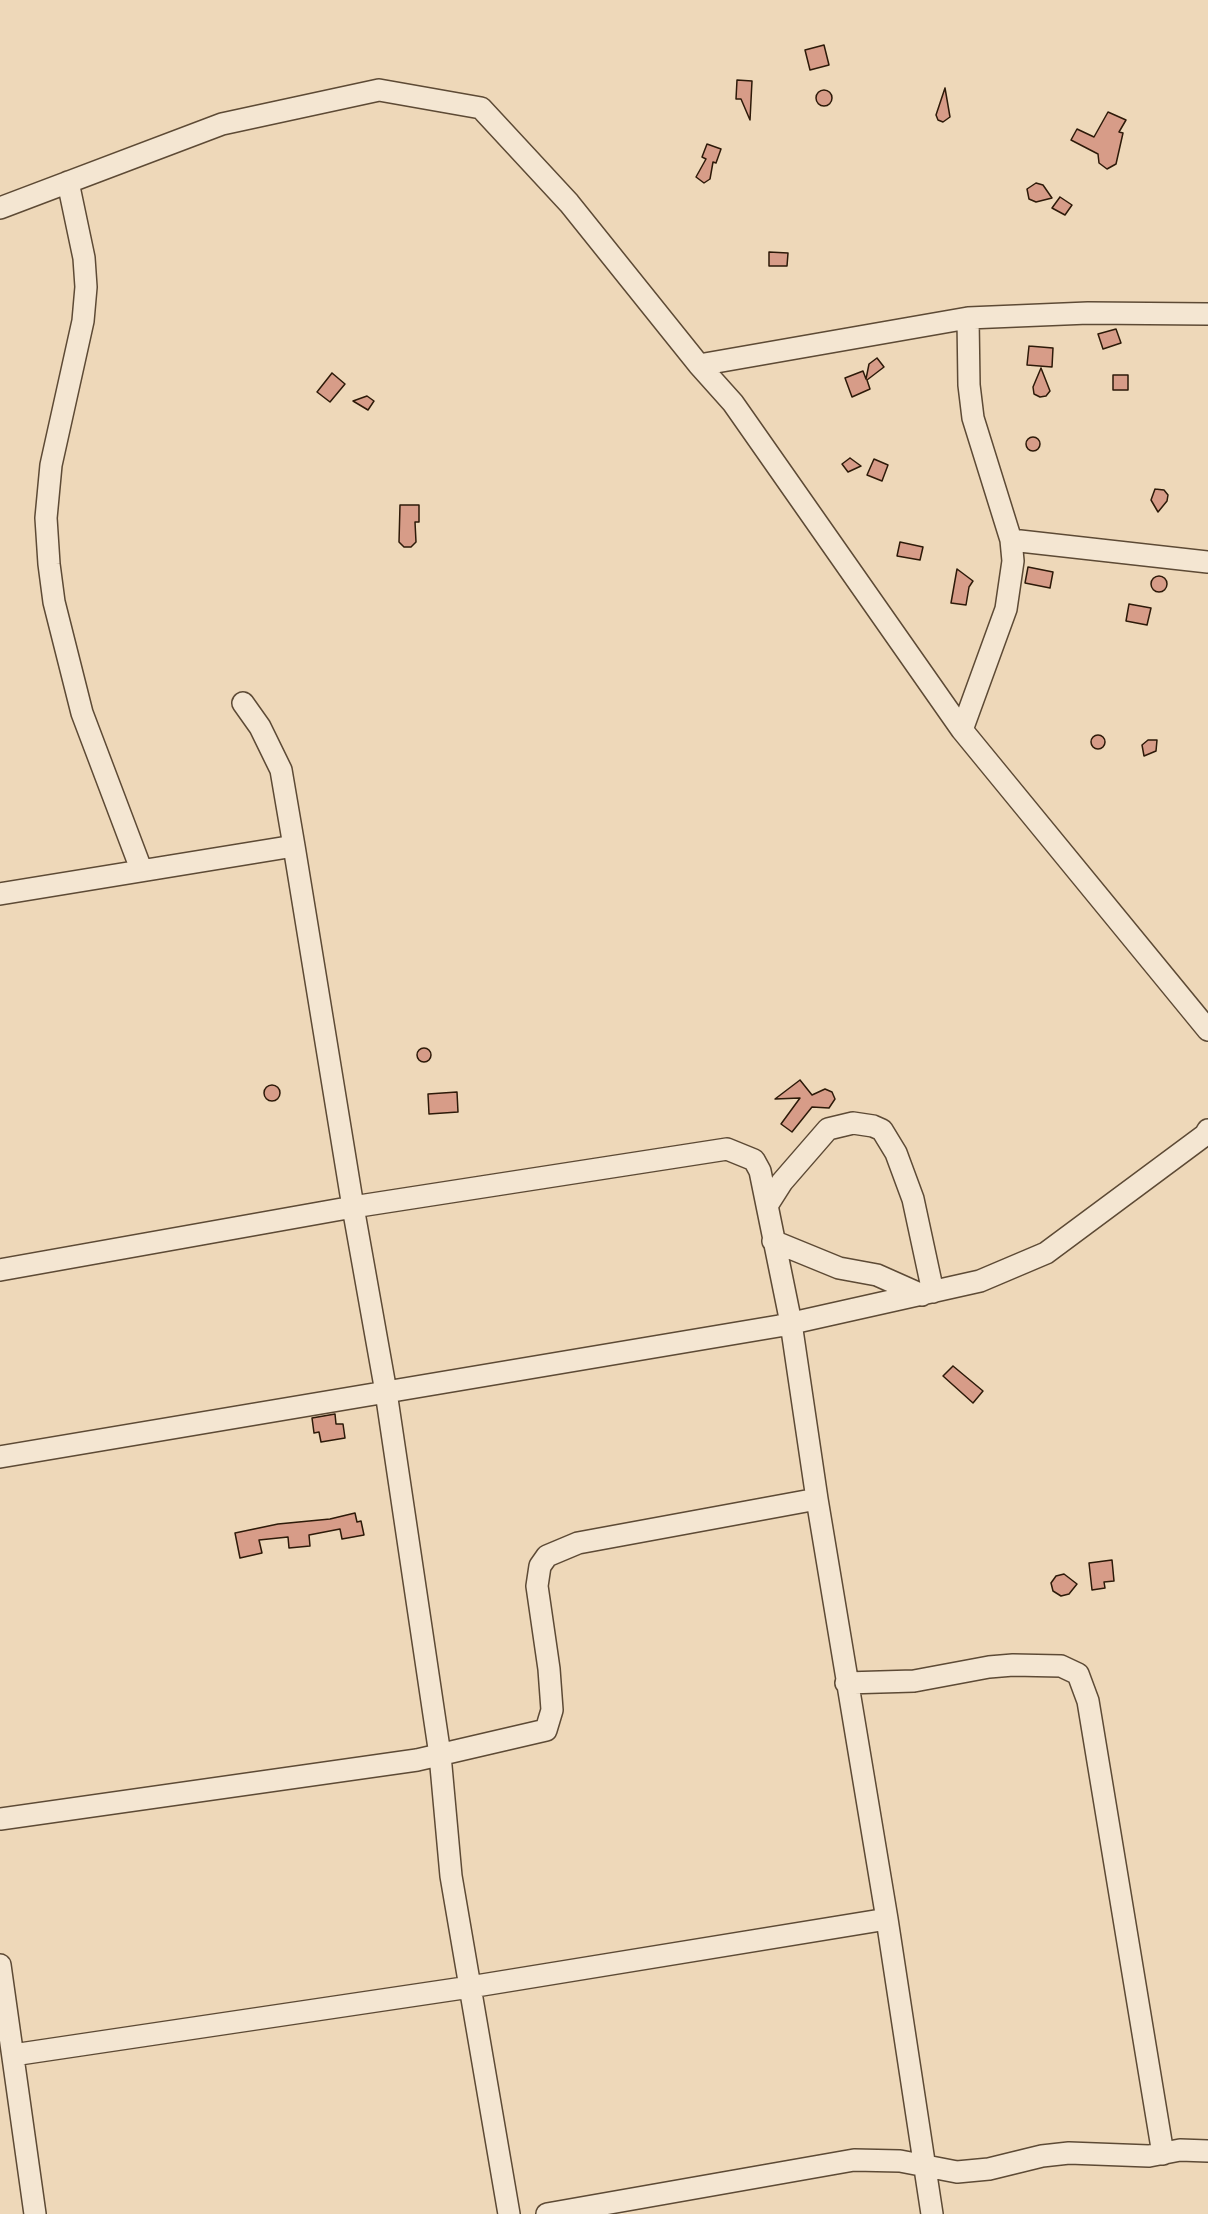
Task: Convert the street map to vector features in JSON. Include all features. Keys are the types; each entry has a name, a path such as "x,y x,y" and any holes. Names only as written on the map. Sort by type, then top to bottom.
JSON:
{"street":[{"path":"0,208 222,124 379,90 481,108 569,203 699,365 733,403 962,730 1208,1030"},
{"path":"68,182 84,258 86,287 83,321 51,465 46,518 49,564 54,602 82,713 141,869"},
{"path":"699,365 968,318 1088,313 1208,314"},
{"path":"962,730 1006,609 1013,561 1011,540 973,418 969,385 968,318"},
{"path":"1011,540 1208,562"},
{"path":"243,703 260,727 281,770 386,1392 440,1755 451,1876 509,2214"},
{"path":"0,894 141,869 294,846"},
{"path":"768,1204 782,1182 828,1129 853,1123 882,1130 896,1153 913,1199 927,1294"},
{"path":"0,1457 791,1323 980,1281 1046,1253 1207,1133"},
{"path":"0,1270 353,1207 727,1149 754,1160 760,1171 768,1204 791,1323 846,1683 887,1919 932,2214"},
{"path":"774,1241 838,1268 876,1275 927,1294"},
{"path":"0,1820 440,1755 546,1730 552,1710 537,1586 540,1566 547,1556 578,1544 817,1499"},
{"path":"846,1683 914,1681 989,1666 1013,1665 1061,1666 1078,1674 1088,1701 1163,2154"},
{"path":"12,2055 470,1987 887,1919"},
{"path":"0,1965 35,2214"},
{"path":"547,2214 854,2160 900,2161 957,2172 989,2169 1069,2152 1134,2156 1180,2150 1208,2151"}],"building":[{"path":"824,45 829,65 810,70 805,50"},
{"path":"737,80 752,81 750,120 741,99 736,99"},
{"path":"945,88 950,117 943,122 938,120 936,115"},
{"path":"824,90 830,92 832,98 830,104 824,106 818,104 816,98 818,92"},
{"path":"1108,112 1126,120 1119,132 1123,133 1116,164 1107,169 1099,163 1098,154 1071,140 1077,129 1094,137"},
{"path":"707,144 721,149 716,163 713,162 710,179 704,183 696,177 706,159 702,157"},
{"path":"1036,183 1043,185 1052,198 1036,202 1029,199 1027,189"},
{"path":"1060,197 1072,205 1065,215 1052,208"},
{"path":"769,252 788,253 787,266 769,266"},
{"path":"1116,329 1121,343 1103,349 1098,334"},
{"path":"1029,346 1053,348 1052,367 1027,365"},
{"path":"877,358 884,367 867,380 870,389 852,397 845,378 863,371 866,379 869,364"},
{"path":"1041,368 1050,391 1046,396 1040,397 1034,394 1033,387"},
{"path":"332,373 345,384 330,402 317,392"},
{"path":"1113,375 1128,375 1128,390 1113,390"},
{"path":"367,396 374,401 368,410 353,401"},
{"path":"1030,437 1036,437 1040,444 1036,451 1030,451 1026,447 1026,441"},
{"path":"850,458 861,466 848,472 842,464"},
{"path":"874,459 888,465 882,481 867,475"},
{"path":"1155,489 1164,490 1168,495 1167,501 1158,512 1151,500"},
{"path":"400,505 419,505 419,522 415,522 416,542 411,547 404,547 399,542"},
{"path":"900,542 923,547 920,560 897,556"},
{"path":"1028,567 1053,572 1050,588 1025,583"},
{"path":"957,569 973,581 969,587 966,605 951,603"},
{"path":"1159,576 1167,584 1159,592 1151,584"},
{"path":"1129,604 1151,608 1147,625 1126,621"},
{"path":"1098,735 1103,737 1105,742 1103,747 1098,749 1093,747 1091,742 1093,737"},
{"path":"1148,740 1157,740 1156,751 1144,756 1142,745"},
{"path":"421,1048 427,1048 431,1055 427,1062 421,1062 417,1058 417,1052"},
{"path":"800,1080 812,1095 825,1089 832,1092 835,1099 829,1108 812,1107 792,1132 781,1124 800,1098 775,1099"},
{"path":"272,1085 278,1087 280,1093 278,1099 272,1101 266,1099 264,1093 266,1087"},
{"path":"457,1092 458,1112 429,1114 428,1094"},
{"path":"953,1366 983,1391 973,1403 943,1376"},
{"path":"335,1414 336,1424 343,1424 345,1438 321,1442 319,1432 314,1433 312,1418"},
{"path":"355,1513 357,1522 361,1521 364,1535 342,1539 340,1529 309,1535 310,1546 289,1548 288,1537 259,1540 262,1553 240,1558 235,1533 278,1524 330,1519"},
{"path":"1112,1560 1114,1581 1104,1582 1105,1588 1092,1590 1089,1563"},
{"path":"1064,1574 1077,1584 1069,1594 1061,1596 1053,1591 1051,1583 1056,1576"}]}
